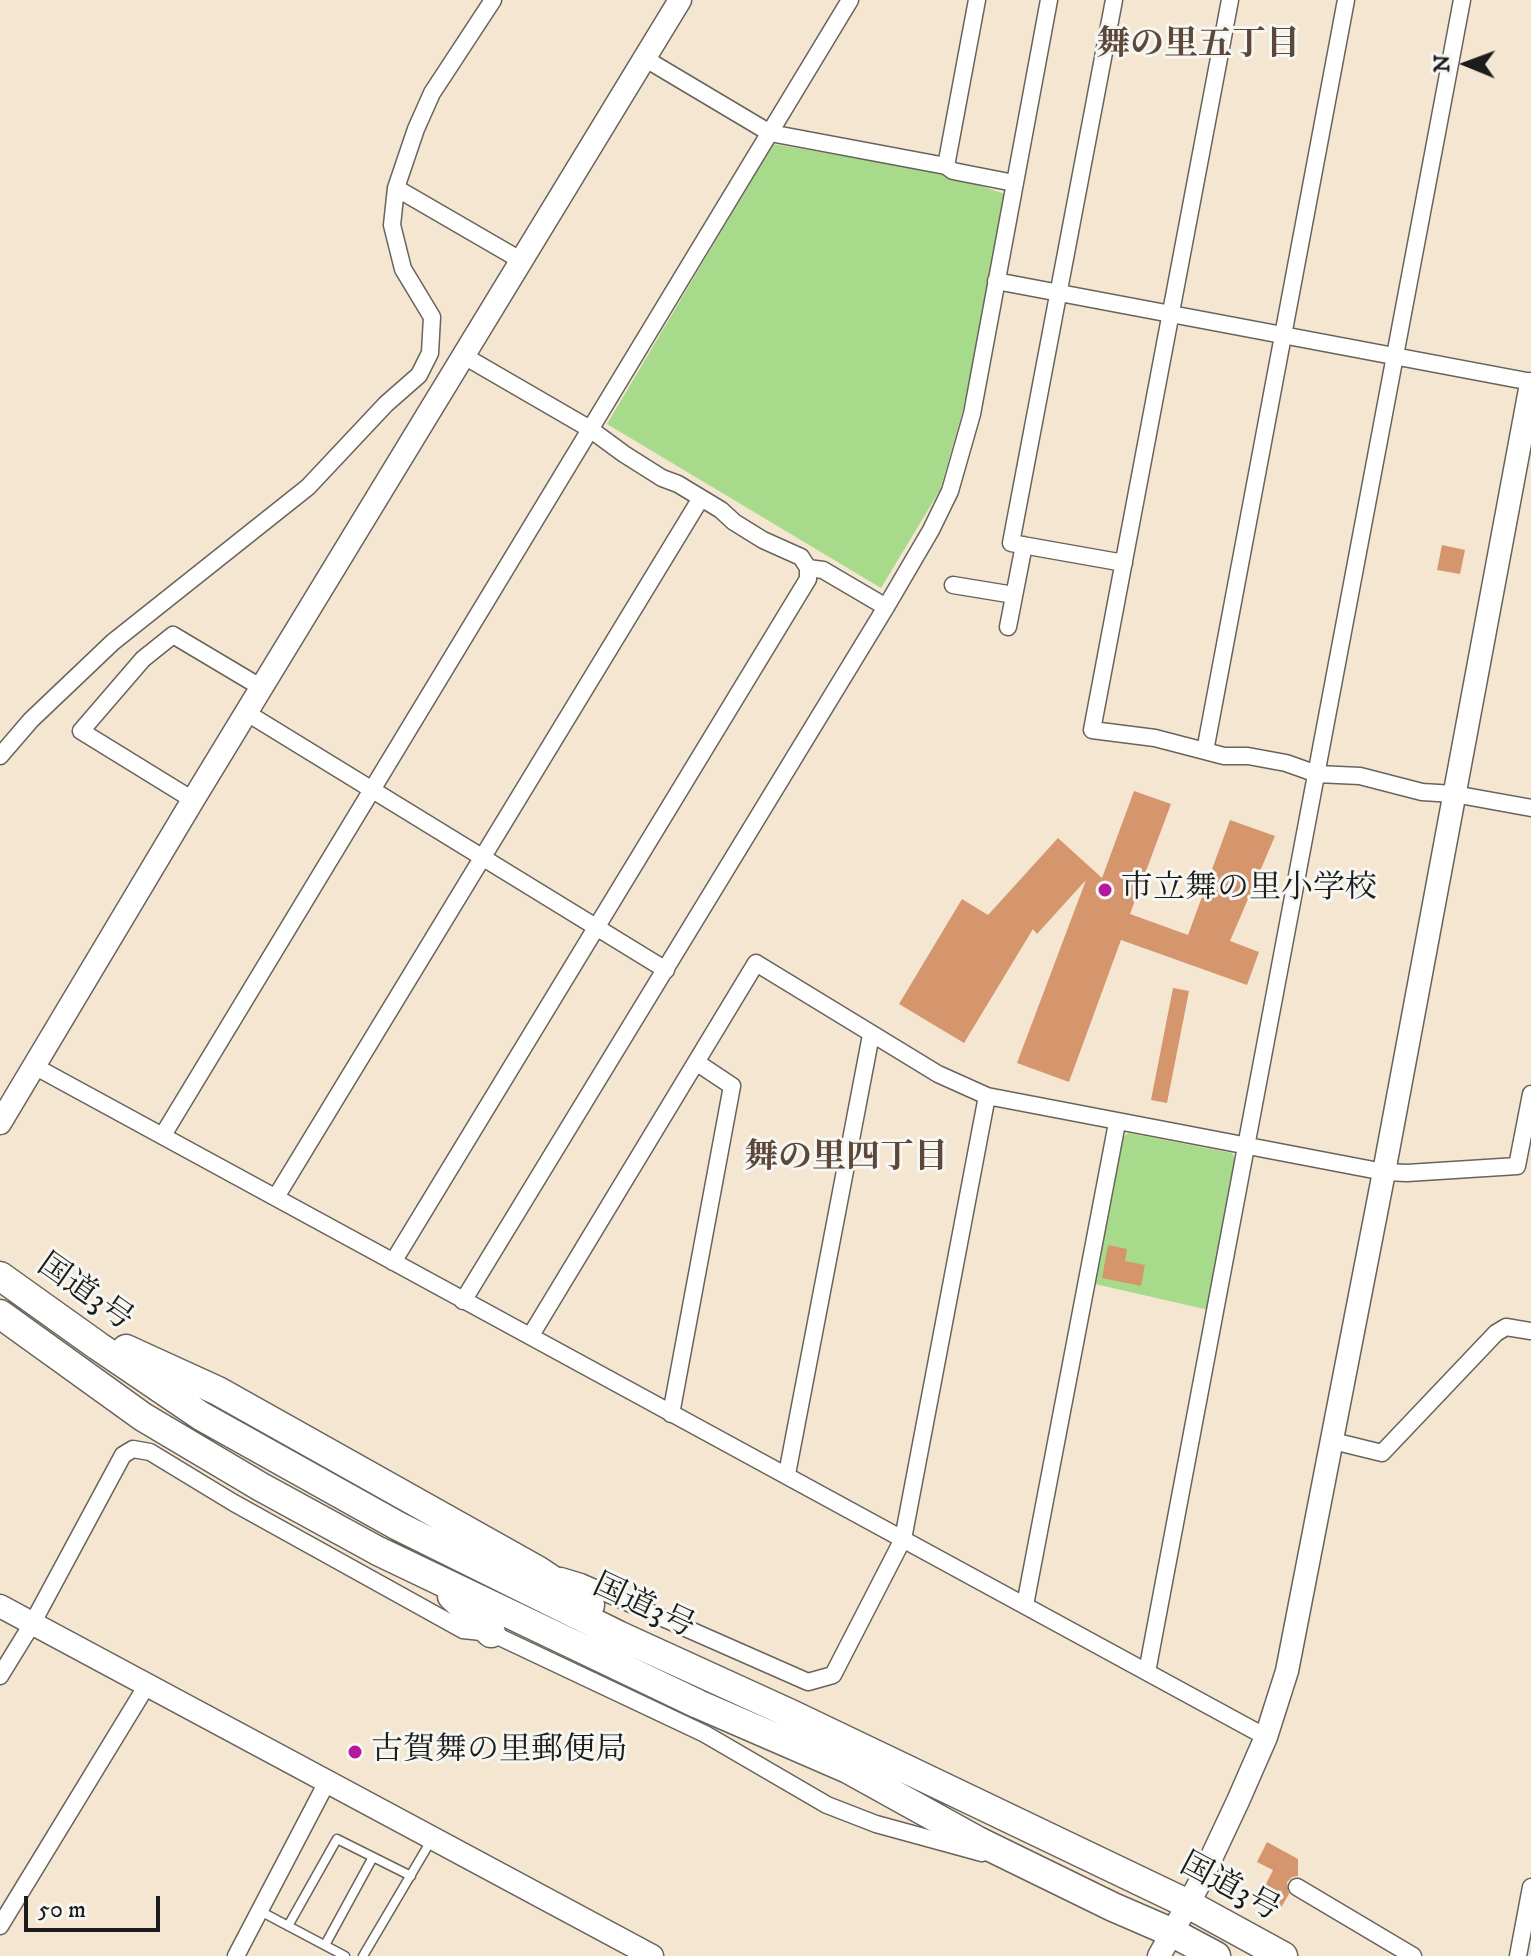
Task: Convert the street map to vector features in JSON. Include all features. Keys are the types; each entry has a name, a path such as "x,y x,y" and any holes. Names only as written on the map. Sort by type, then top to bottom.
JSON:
{"highway":[{"name":"国道3号","path":"0,1276 201,1416 398,1526 618,1635 1188,1904 1283,1956"},
{"name":"国道3号","path":"0,1314 143,1417 378,1551 698,1704 848,1769 978,1841 1113,1907 1166,1944 1216,1956"},
{"path":"98,1346 128,1350 218,1391 537,1570 590,1604 618,1635"},
{"path":"435,1579 491,1633"}],"street":[{"path":"0,756 31,720 113,642 308,487 386,404 419,375 430,353 432,317 403,269 392,225 396,188 432,93 493,0"},
{"path":"0,1123 680,0"},
{"path":"163,1135 850,0"},
{"path":"946,166 977,0"},
{"path":"463,1301 886,607 950,491 972,414 1049,0"},
{"path":"1114,0 1011,543 1124,563"},
{"path":"1230,0 1092,730 1155,738 1205,751 1286,763 1317,774 1360,776 1422,792 1454,794 1531,808"},
{"path":"1205,751 1346,0"},
{"path":"1147,1672 1462,0"},
{"path":"644,58 770,133 946,166 953,171 1014,183"},
{"path":"396,188 522,261"},
{"path":"996,281 1531,383 1296,1633 1266,1737 1188,1904 1166,1944"},
{"path":"393,1262 808,579 808,568 801,557 763,540 590,429 464,356"},
{"path":"276,1197 701,498"},
{"path":"1008,627 1024,545"},
{"path":"808,568 823,570 886,607"},
{"path":"953,585 1014,595"},
{"path":"193,800 81,731 143,659 173,635 262,688"},
{"path":"247,713 666,970"},
{"path":"531,1335 756,963 938,1074 987,1096 1384,1172 1517,1166 1531,1094"},
{"path":"787,1474 871,1035"},
{"path":"671,1414 732,1086 696,1062"},
{"path":"34,1066 1266,1737"},
{"path":"537,1570 581,1582 808,1682 833,1675 903,1539 987,1096"},
{"path":"1025,1605 1117,1123"},
{"path":"1333,1441 1382,1453 1496,1333 1506,1327 1531,1331"},
{"path":"0,1676 32,1624 123,1455 133,1449 150,1452 234,1503 463,1630 491,1633 705,1734 827,1805 876,1824 1024,1863"},
{"path":"0,1606 652,1956"},
{"path":"0,1926 147,1685"},
{"path":"236,1956 327,1782"},
{"path":"1297,1887 1413,1956"},
{"path":"1518,1956 1531,1887"}],"lane":[{"path":"363,1956 432,1838"},
{"path":"288,1926 337,1839 411,1876"},
{"path":"325,1945 373,1857"},
{"path":"260,1911 345,1956"}],"green space":[{"path":"773,144 943,173 1008,195 962,414 940,490 881,588 607,424"},
{"path":"1128,1133 1232,1153 1236,1160 1209,1310 1095,1284 1123,1137"}],"building":[{"path":"1442,545 1465,550 1460,574 1437,570"},
{"path":"1134,791 1171,804 1130,914 1188,935 1230,820 1275,836 1230,941 1259,952 1247,985 1121,940 1069,1082 1017,1063 1086,880 1037,934 1033,929 964,1043 899,1004 962,899 988,915 1058,838 1102,878"},
{"path":"1173,988 1189,991 1167,1103 1151,1100"},
{"path":"1108,1245 1127,1249 1125,1261 1145,1265 1141,1286 1102,1278"},
{"path":"1267,1842 1298,1859 1298,1876 1287,1882 1289,1894 1279,1911 1258,1900 1273,1870 1257,1862"}],"place":[{"name":"市立舞の里小学校","path":"1105,890"},
{"name":"古賀舞の里郵便局","path":"355,1752"}],"district":[{"name":"舞の里五丁目","path":"1198,47"},
{"name":"舞の里四丁目","path":"846,1160"}]}
